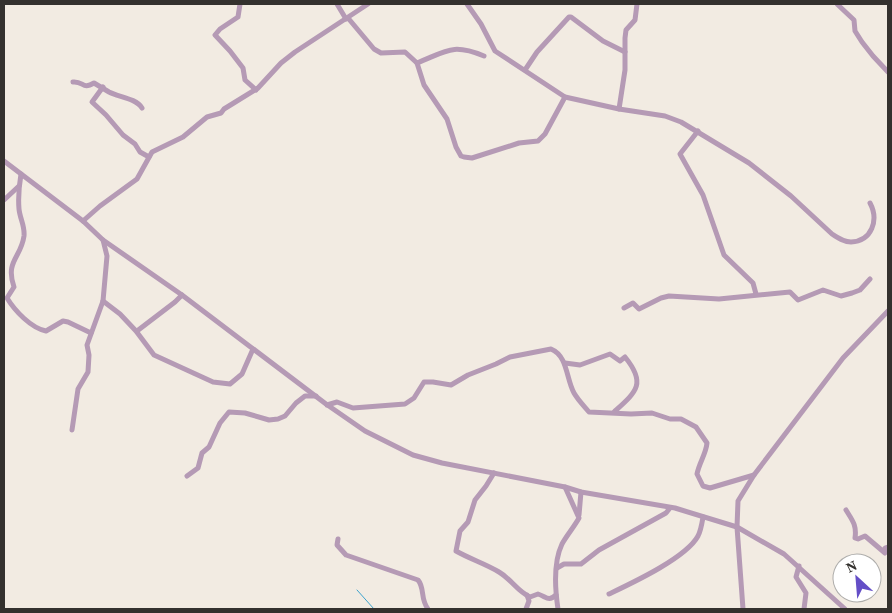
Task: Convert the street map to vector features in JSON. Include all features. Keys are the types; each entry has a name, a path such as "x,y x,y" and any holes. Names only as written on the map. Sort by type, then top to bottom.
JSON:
{"street":[{"path":"240,4 238,17 220,29 215,35 243,68 245,80 256,90"},
{"path":"337,4 347,19 372,48 382,53 406,52 417,63 424,85 447,120 456,148 461,156 472,158 519,143 538,141 545,134 565,97"},
{"path":"83,221 100,206 133,183 152,152 183,137 207,117 221,113 224,109 256,90 281,63 295,52 368,4"},
{"path":"467,4 481,24 495,51 565,97 619,109 665,116 698,131 749,162 838,238 850,242 868,235 873,226 875,216 870,203"},
{"path":"619,109 625,70 626,30 635,20 637,4"},
{"path":"837,4 854,20 855,31 862,42 888,72"},
{"path":"524,70 537,52 571,16 615,48 625,52"},
{"path":"417,63 451,49 467,49 484,56"},
{"path":"73,82 79,82 87,87 94,83 110,92 140,104 142,108"},
{"path":"103,87 92,102 123,135 135,144 140,152 149,157"},
{"path":"698,131 680,154 705,200 724,255 753,283 756,294"},
{"path":"4,161 83,221 103,240 182,295 327,405 365,431 413,455 442,463 565,487 581,492 670,508 737,526 784,554 845,609"},
{"path":"21,174 19,209 24,226 24,237 10,270 14,287 7,298 14,309 36,329 46,331 63,321 91,333"},
{"path":"4,200 19,186"},
{"path":"72,430 78,389 88,372 89,355 87,345 97,322 103,301 107,256 103,240"},
{"path":"624,308 634,303 639,309 669,296 719,299 790,292 798,300 823,290 841,296 860,290 870,280"},
{"path":"137,331 182,295"},
{"path":"103,301 137,331 154,355 213,382 230,384 242,374 253,349"},
{"path":"735,609 743,608 737,526 738,501 754,475 843,358 888,311"},
{"path":"327,405 336,402 353,408 405,404 414,398 424,382 451,385 468,375 510,357 551,349 554,350 566,365 574,392 589,412 652,413 670,419 681,419 696,427 703,434 707,443 707,451 703,456 697,474 703,486 710,488 754,475"},
{"path":"564,363 580,365 610,354 620,361 625,357 632,366 638,380 638,385 632,396 614,412"},
{"path":"187,476 198,468 202,453 209,447 220,422 229,412 245,412 261,418 278,419 285,416 304,396 316,396"},
{"path":"494,473 475,500 468,522 460,531 456,551 470,560 500,572 527,596 529,601 526,609"},
{"path":"565,487 579,518"},
{"path":"558,609 556,595 557,568 563,542 579,518 581,492"},
{"path":"557,568 564,564 581,564 599,550 666,513 670,508"},
{"path":"846,510 855,526 855,538 858,539 865,536 885,548"},
{"path":"609,594 649,574 680,554 698,536 703,517"},
{"path":"338,539 337,545 346,555 418,580 422,585 423,603 428,609"},
{"path":"799,566 796,577 806,593 804,609"},
{"path":"527,596 530,597 538,594 547,600 551,600 556,595"}],"waterway":[{"path":"357,590 374,609"}]}
